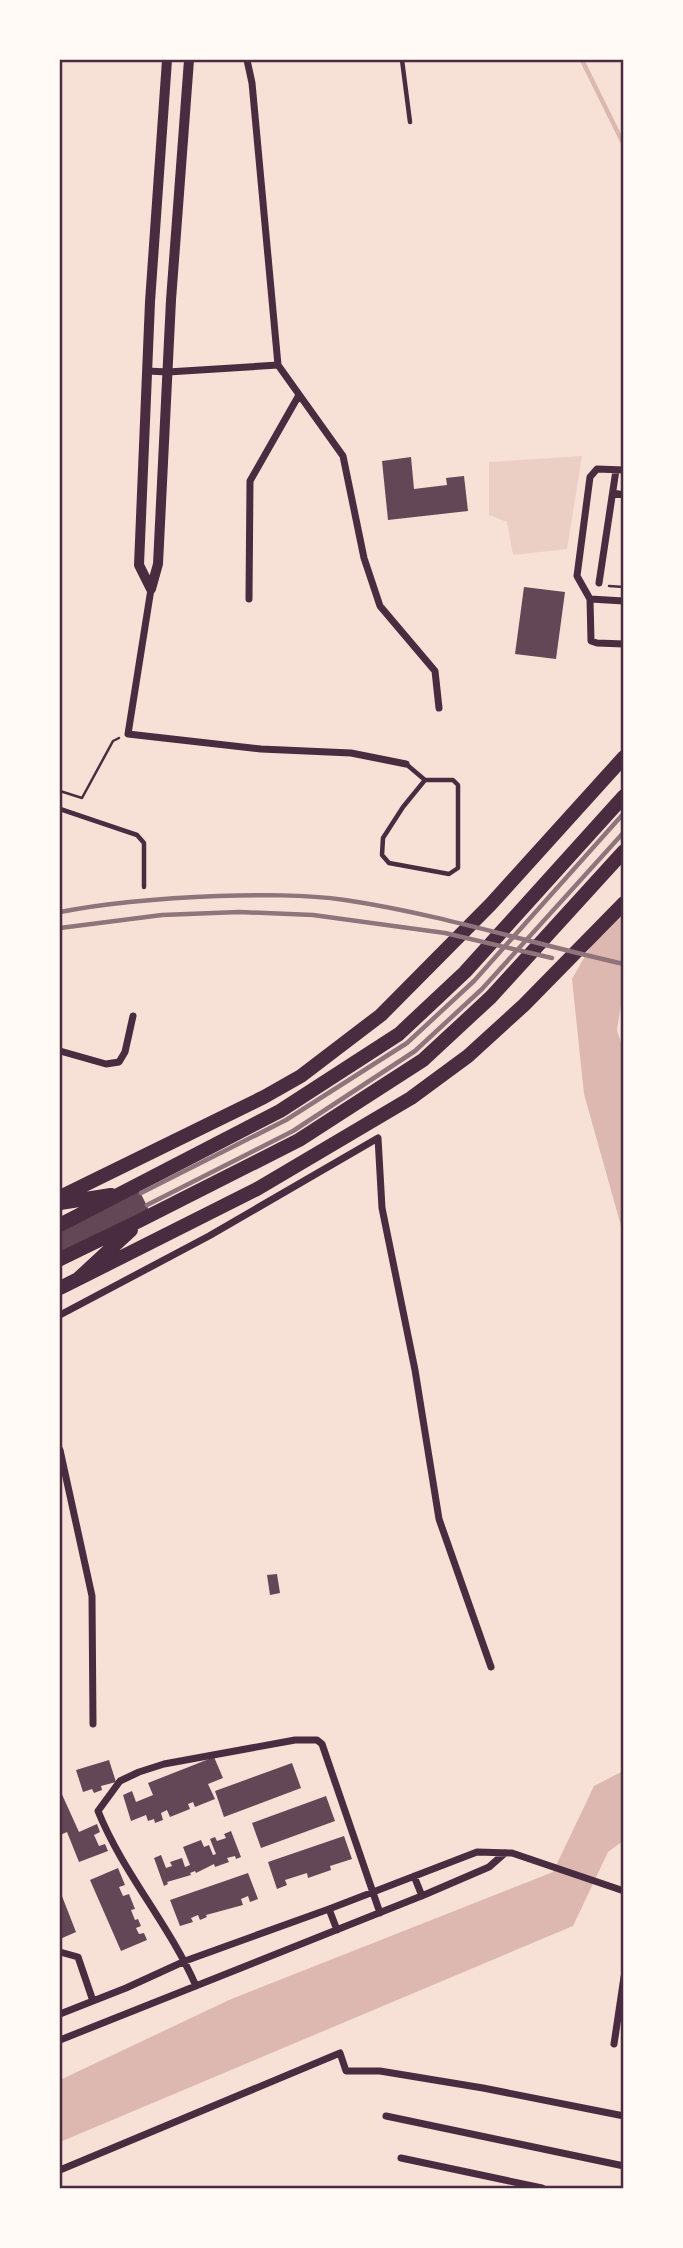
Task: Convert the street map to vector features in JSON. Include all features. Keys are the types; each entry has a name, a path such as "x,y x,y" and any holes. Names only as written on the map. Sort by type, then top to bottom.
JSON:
{"highway":[{"path":"60,1197 217,1122 301,1076 381,1015 491,904 624,757"},
{"path":"60,1225 280,1111 398,1034 465,972 624,796"},
{"path":"63,1257 139,1222 299,1140 423,1060 491,997 624,851"},
{"path":"60,1288 257,1189 411,1098 468,1056 524,1005 624,903"},
{"path":"60,1203 122,1193"},
{"path":"78,1279 139,1222"}],"street":[{"path":"151,589 139,565 147,371 167,60"},
{"path":"189,60 158,564 151,589 128,734 261,749 351,752 407,764"},
{"path":"247,60 252,83 278,365 343,456 364,558 380,606 435,671 439,708"},
{"path":"147,371 278,365"},
{"path":"249,599 250,481 299,394"},
{"path":"599,583 613,493 620,470 597,469 590,477 577,576 590,598 591,641 624,644"},
{"path":"613,493 624,495"},
{"path":"590,598 624,601"},
{"path":"60,1051 106,1064 119,1062 125,1052 132,1016"},
{"path":"60,1315 209,1236 378,1138 382,1208 415,1370 439,1519 491,1667"},
{"path":"60,1450 92,1596 93,1724"},
{"path":"196,1986 185,1961 108,1837 98,1811 120,1781 139,1772 164,1764 282,1743 317,1741 323,1744 380,1913"},
{"path":"60,2014 185,1961 477,1852 506,1853 624,1891"},
{"path":"60,2040 422,1896 489,1867 506,1853"},
{"path":"414,1876 422,1896"},
{"path":"329,1909 337,1930"},
{"path":"60,1952 78,1957 93,2001"},
{"path":"614,2044 624,1977"},
{"path":"60,2170 340,2053 346,2071 380,2071 484,2088 624,2116"},
{"path":"386,2116 624,2166"},
{"path":"401,2158 542,2189"}],"lane":[{"path":"402,60 410,122"},
{"path":"407,764 425,780 453,780 458,785 458,868 450,874 389,863 382,855 383,838 425,780"},
{"path":"60,809 137,835 144,843 144,887"}],"path":[{"path":"60,791 82,798 113,741 128,734"}],"shaded area":[{"path":"582,456 567,549 513,555 507,522 489,515 489,462"},
{"path":"623,897 623,992 617,1030 624,1052 623,1233 584,1094 572,979 609,914"},
{"path":"623,1771 623,1841 608,1852 573,1926 60,2142 60,2080 229,2000 553,1872 594,1786"}],"building":[{"path":"411,457 414,489 447,485 446,478 464,476 468,511 388,520 382,461"},
{"path":"524,587 565,592 556,659 515,654"},
{"path":"134,1180 154,1220 60,1267 60,1217"},
{"path":"277,1574 280,1593 270,1595 267,1575"},
{"path":"214,1757 223,1778 208,1784 215,1799 195,1807 193,1802 188,1804 190,1809 170,1817 167,1810 161,1813 163,1820 155,1823 154,1819 148,1821 146,1815 131,1821 123,1795 132,1791 136,1802 153,1795 148,1783"},
{"path":"109,1760 116,1782 101,1786 102,1790 94,1793 92,1789 83,1792 76,1770"},
{"path":"292,1763 301,1788 224,1817 215,1791"},
{"path":"60,1790 79,1832 97,1824 100,1832 94,1835 99,1846 105,1844 108,1851 79,1862 67,1832 60,1835"},
{"path":"326,1796 335,1821 261,1848 252,1823"},
{"path":"231,1831 241,1857 227,1858 229,1862 215,1867 214,1864 196,1873 195,1871 190,1873 191,1875 167,1882 164,1886 154,1858 161,1855 166,1868 172,1866 170,1862 182,1858 185,1867 190,1865 183,1847 201,1840 204,1847 209,1845 213,1855 216,1854 210,1839 215,1837 217,1841 226,1838 224,1834"},
{"path":"344,1836 352,1859 330,1866 331,1870 308,1878 307,1873 285,1880 287,1885 277,1889 268,1862"},
{"path":"118,1868 125,1885 119,1887 123,1896 129,1894 135,1909 131,1910 141,1926 136,1928 139,1934 144,1933 147,1940 121,1951 90,1880"},
{"path":"248,1873 258,1899 250,1902 248,1896 241,1899 243,1905 206,1915 207,1917 200,1920 198,1915 191,1918 193,1922 180,1926 170,1900"},
{"path":"60,1891 76,1932 60,1939"}],"waterway":[{"path":"582,60 624,145"}],"railway":[{"path":"141,1193 286,1120 407,1043 474,981 624,813"},
{"path":"147,1205 293,1131 415,1051 482,989 624,832"},
{"path":"60,912 158,899 282,895 329,898 415,913 624,964"},
{"path":"60,928 162,915 239,912 313,915 445,933 552,958"}]}
